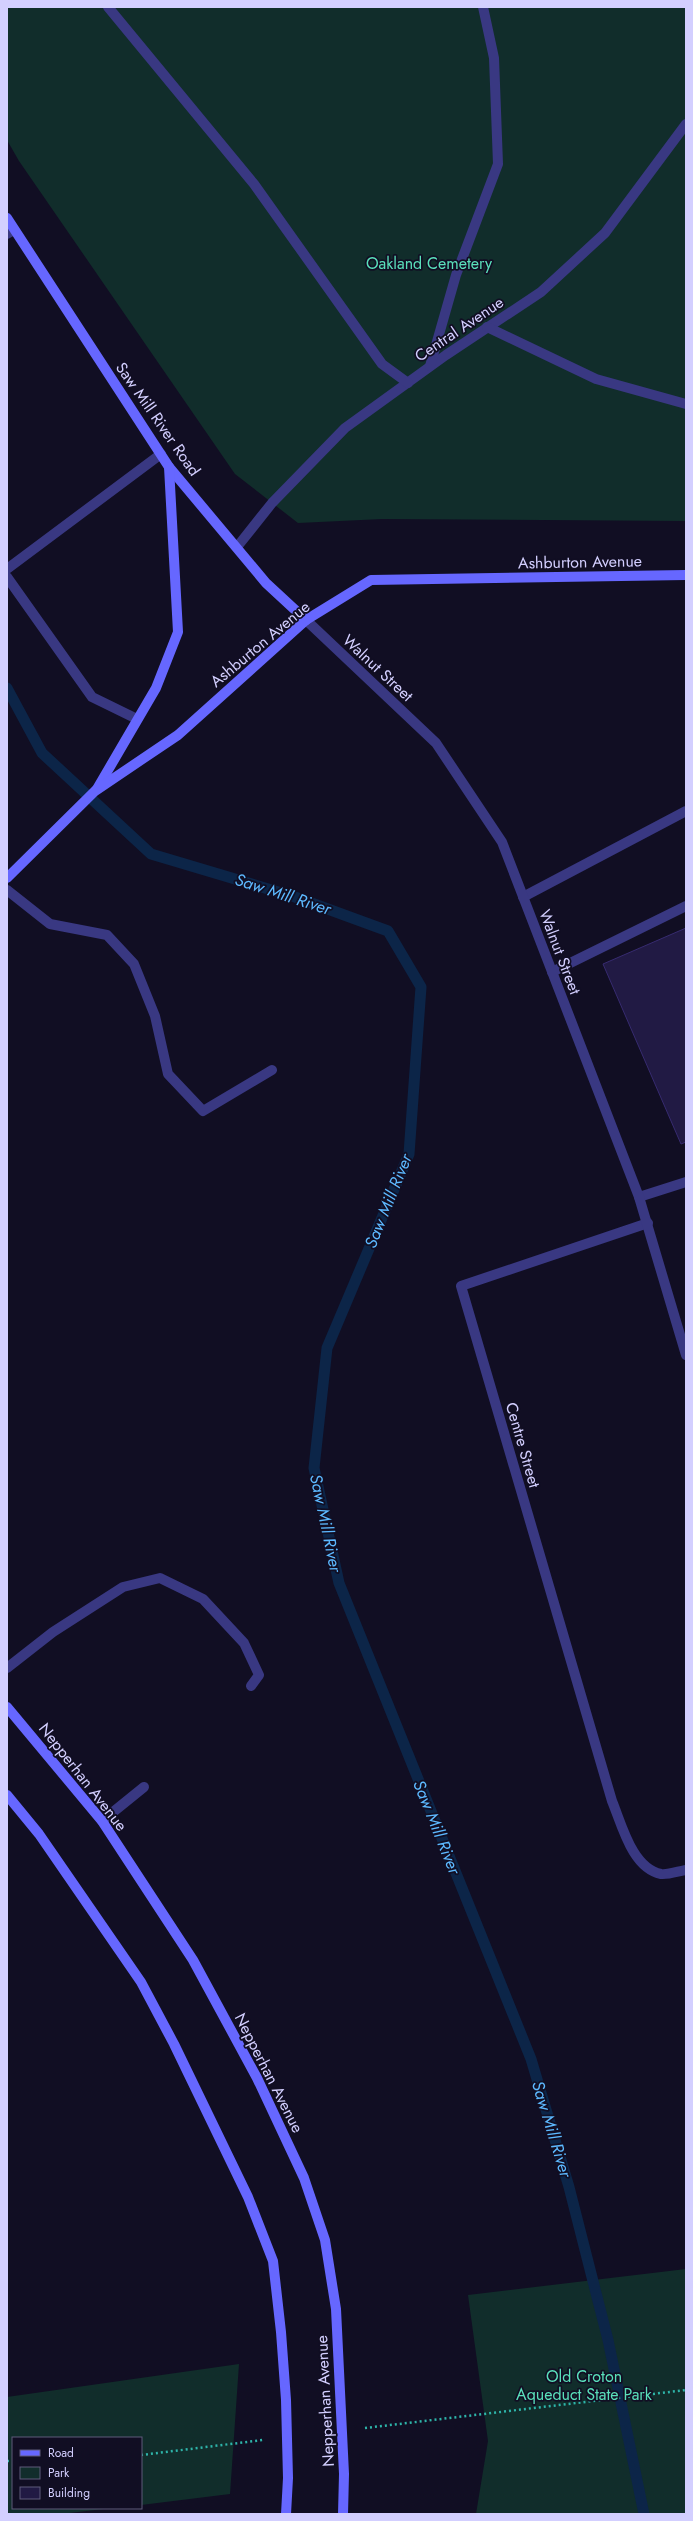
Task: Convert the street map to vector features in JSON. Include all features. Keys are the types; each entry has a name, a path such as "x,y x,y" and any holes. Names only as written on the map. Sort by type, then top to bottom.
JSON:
{"main road":[{"name":"Saw Mill River Road","path":"7,218 11,232 169,467 266,583 306,620"},
{"path":"95,791 156,688 178,632 169,467"},
{"name":"Ashburton Avenue","path":"7,878 95,791 178,735 306,620 371,580 686,575"},
{"name":"Nepperhan Avenue","path":"7,1707 102,1821 194,1960 257,2078 304,2178 325,2240 336,2309 344,2474 343,2514"},
{"path":"7,1795 39,1834 141,1982 174,2044 248,2197 273,2261 286,2400 288,2478 286,2514"}],"street":[{"path":"108,7 254,184 382,364 408,383"},
{"path":"430,366 456,275 498,164 494,58 483,7"},
{"name":"Central Avenue","path":"236,547 272,503 345,428 430,366 541,292 606,233 686,124"},
{"path":"487,327 596,379 686,404"},
{"path":"7,569 161,454"},
{"path":"7,577 92,697 137,719"},
{"name":"Walnut Street","path":"306,620 436,743 502,842 639,1197 686,1354"},
{"path":"523,897 686,812"},
{"path":"7,890 50,924 108,935 134,964 155,1016 168,1074 203,1111 272,1070"},
{"path":"552,972 686,906"},
{"path":"639,1197 686,1182"},
{"name":"Centre Street","path":"648,1223 461,1286 612,1801 635,1854 650,1870 663,1874 686,1870"},
{"path":"7,1668 53,1632 123,1587 160,1578 203,1599 244,1643 259,1675 252,1686"},
{"path":"102,1821 144,1787"}],"path":[{"path":"358,2429 686,2390"},
{"path":"142,2455 265,2440"}],"green space":[{"name":"Oakland Cemetery","path":"7,7 686,7 686,521 382,519 298,523 235,474 19,161 7,140"},
{"name":"Old Croton Aqueduct State Park","path":"686,2269 686,2514 476,2514 488,2441 468,2295"},
{"path":"239,2364 230,2494 142,2505 142,2437 12,2437 12,2509 104,2509 61,2514 7,2514 7,2397"}],"building":[{"path":"686,928 686,1142 681,1144 603,964"}],"waterway":[{"name":"Saw Mill River","path":"7,688 42,753 151,854 295,897 388,931 421,987 409,1154 327,1348 314,1468 339,1583 531,2059 569,2187 608,2340 644,2514"}]}
